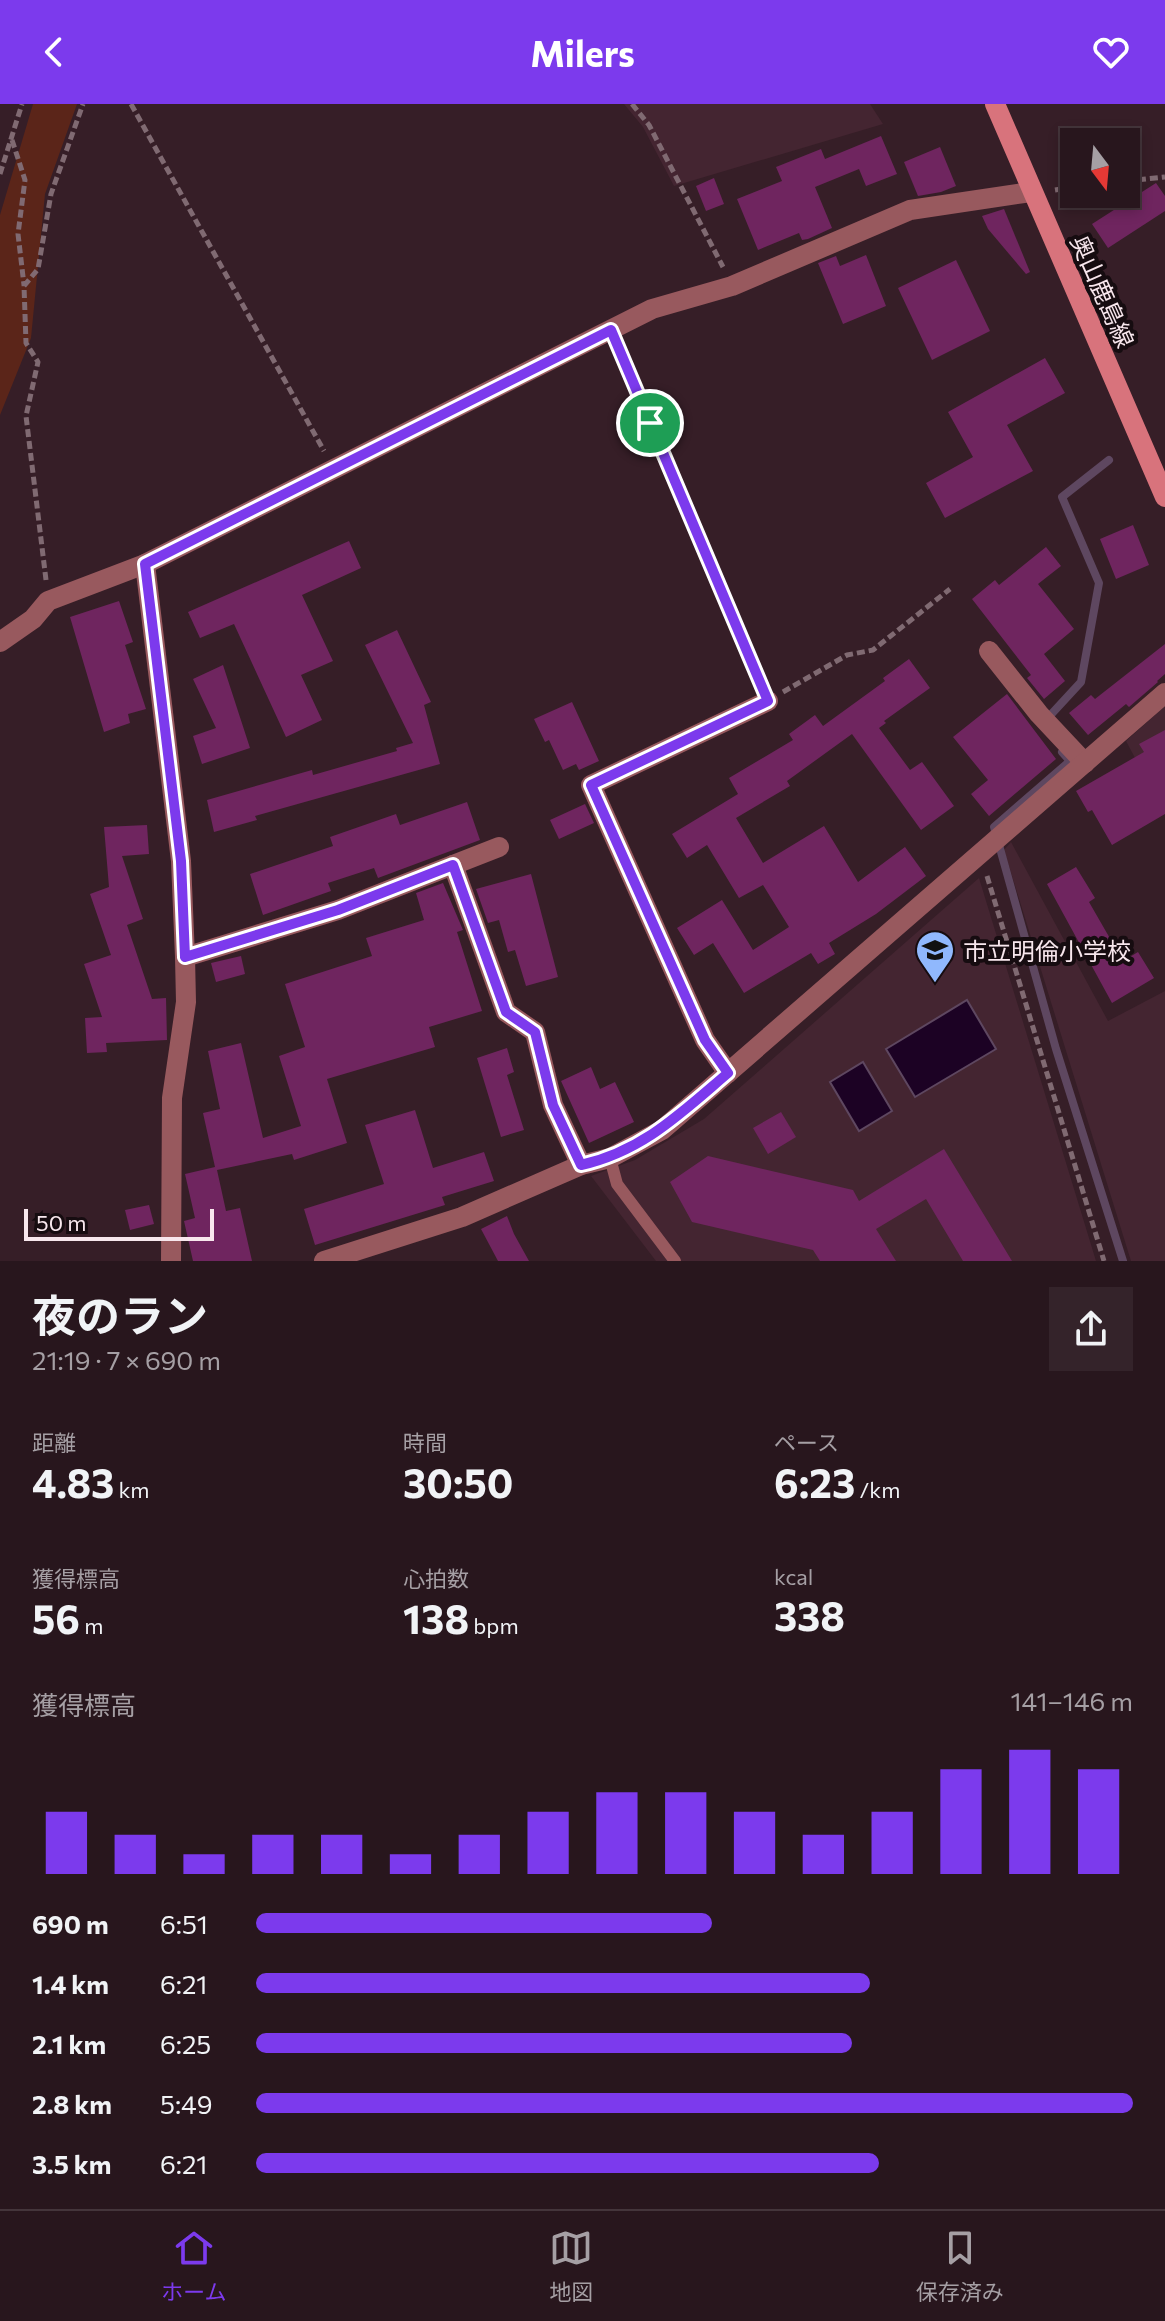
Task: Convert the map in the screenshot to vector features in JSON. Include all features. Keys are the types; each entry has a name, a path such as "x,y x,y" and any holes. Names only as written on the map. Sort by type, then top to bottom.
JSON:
{"main road":[{"name":"奥山鹿島線","path":"995,104 1165,497"}],"street":[{"path":"0,642 33,619 48,601 145,564 652,309 732,286 910,210 1031,192"},
{"path":"145,564 181,861 185,957 186,1002 172,1098 171,1261"},
{"path":"989,651 1045,721 1085,763"},
{"path":"324,1261 462,1217 581,1165 610,1158 662,1130 1165,693"},
{"path":"728,1073 705,1040 591,785 768,701"},
{"path":"185,957 338,910 499,847"},
{"path":"453,865 506,1012 535,1032 553,1105 581,1165"}],"lane":[{"path":"610,1158 617,1184 675,1261"}],"path":[{"path":"0,174 22,104"},
{"path":"24,286 38,269 51,194 83,104"},
{"path":"131,104 334,469"},
{"path":"632,104 649,125 732,286"},
{"path":"12,140 25,180 18,234 26,343 38,362 26,416 48,601"},
{"path":"1140,180 1165,177"},
{"path":"611,330 768,701 847,655 873,650 950,589"},
{"path":"984,852 1104,1261"}],"shaded area":[{"path":"33,104 77,104 45,194 31,338 0,415 0,215"},
{"path":"624,104 870,104 883,124 674,186 643,127"},
{"path":"1165,706 1165,814 1126,741"},
{"path":"1011,842 1108,1021 1165,991 1165,1261 1131,1261 1004,850"},
{"name":"市立明倫小学校","path":"979,878 1096,1261 656,1261 591,1176 635,1160 704,1119"},
{"path":"967,1000 996,1049 915,1097 886,1049"},
{"path":"863,1062 892,1111 859,1131 830,1082"}],"building":[{"path":"881,136 897,174 866,186 859,169 815,187 832,228 802,240 799,233 758,250 737,199 782,181 776,167 821,149 825,159"},
{"path":"940,147 956,186 918,196 904,162"},
{"path":"714,178 724,204 706,211 696,186"},
{"path":"1156,183 1165,196 1165,211 1108,248 1092,224 1117,208 1140,208 1140,193"},
{"path":"1004,209 1030,272 1026,274 988,229 982,216"},
{"path":"866,255 886,306 843,324 818,263 836,256 840,266"},
{"path":"956,260 990,331 932,360 898,288"},
{"path":"1045,358 1065,393 1007,425 1033,471 945,518 926,483 973,457 948,412"},
{"path":"1133,525 1149,565 1116,579 1100,539"},
{"path":"349,541 361,568 302,595 333,661 301,675 322,720 286,737 234,624 200,638 188,612"},
{"path":"1046,547 1061,566 1038,584 1074,629 1044,654 1065,681 1044,699 1027,678 1031,675 972,599 995,580 999,585"},
{"path":"119,601 133,642 125,645 146,709 128,714 130,723 104,732 70,617"},
{"path":"397,630 431,702 424,705 440,764 255,816 257,820 214,832 207,800 312,770 313,775 397,751 396,748 413,743 365,645"},
{"path":"1165,644 1165,674 1129,707 1126,704 1088,735 1069,713 1091,695 1095,699"},
{"path":"909,659 930,688 884,721 886,723 879,728 910,770 922,762 954,806 921,830 852,734 787,781 790,786 736,818 763,863 824,826 858,882 905,847 926,876 876,914 829,943 835,954 818,964 811,953 744,993 713,943 694,955 677,928 722,900 753,950 789,927 763,885 739,898 707,845 687,858 672,834 738,794 729,778 793,740 789,734 815,715 823,726 885,681 883,678"},
{"path":"223,665 250,748 202,764 193,736 216,728 193,679"},
{"path":"1007,694 1056,759 989,816 971,794 988,780 953,737"},
{"path":"572,702 599,761 579,770 576,764 563,770 549,740 545,742 534,719"},
{"path":"1165,730 1165,814 1112,845 1092,810 1088,812 1076,791 1144,752 1139,744"},
{"path":"467,802 480,840 378,878 374,868 328,883 331,891 263,915 250,874 333,846 330,837 396,814 400,825"},
{"path":"585,804 594,823 559,839 550,820"},
{"path":"147,825 149,854 122,856 143,919 127,925 152,999 166,998 167,1040 106,1043 107,1052 87,1053 85,1018 102,1017 84,964 111,955 90,894 109,887 104,827"},
{"path":"1076,867 1095,898 1089,902 1123,961 1138,952 1154,978 1112,1003 1047,884"},
{"path":"531,874 558,977 526,986 515,950 508,952 499,920 488,923 476,889"},
{"path":"443,883 463,930 457,932 482,1011 429,1027 435,1047 327,1079 347,1143 294,1160 292,1154 217,1170 226,1211 240,1208 252,1261 193,1261 184,1221 195,1218 185,1174 215,1167 203,1113 220,1109 208,1051 241,1043 263,1138 301,1126 279,1056 305,1047 285,984 372,956 366,938 424,920 416,893"},
{"path":"241,956 245,974 216,982 211,963"},
{"path":"507,1048 514,1072 507,1075 524,1130 501,1137 477,1058"},
{"path":"591,1067 600,1089 615,1082 634,1122 589,1143 561,1081"},
{"path":"415,1110 433,1168 484,1152 494,1181 442,1197 445,1205 315,1245 304,1209 384,1184 365,1125"},
{"path":"781,1112 796,1137 768,1154 753,1128"},
{"path":"944,1149 1012,1261 963,1261 926,1199 876,1229 896,1261 820,1261 813,1250 692,1222 670,1182 708,1156 853,1190 859,1201"},
{"path":"149,1205 154,1224 130,1230 125,1210"},
{"path":"507,1216 529,1261 498,1261 481,1229"}],"waterway":[{"path":"1045,721 1081,682 1099,583 1062,497 1109,460"},
{"path":"1062,752 1070,761 994,827 1056,1049 1123,1261"}],"place":[{"name":"市立明倫小学校","path":"935,984"}],"route":[{"path":"611,330 650,423 768,701 591,785 705,1040 728,1073 662,1130 610,1158 581,1165 553,1105 535,1032 506,1012 453,865 338,910 185,957 181,861 145,564 611,330"}]}
